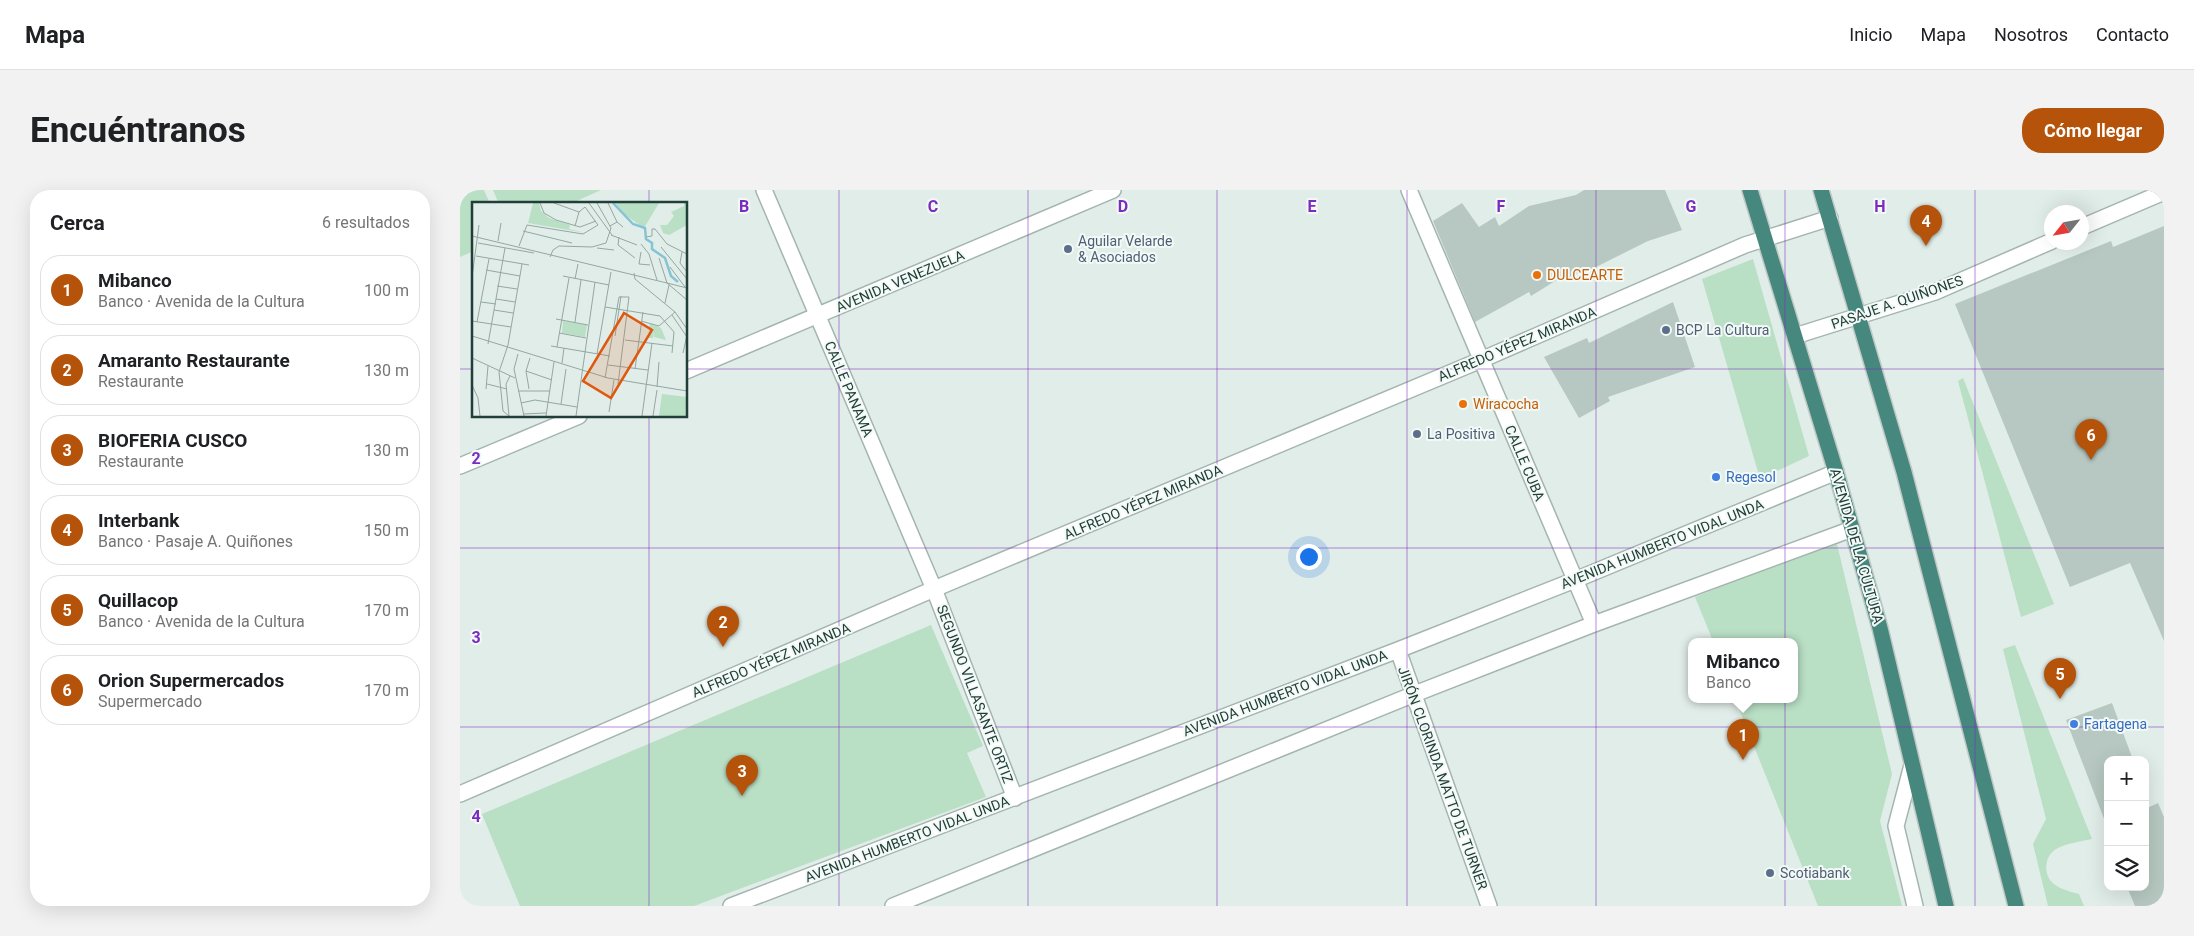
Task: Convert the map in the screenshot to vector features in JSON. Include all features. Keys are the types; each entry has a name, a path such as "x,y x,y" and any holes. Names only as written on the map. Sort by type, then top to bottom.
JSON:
{"highway":[{"name":"AVENIDA DE LA CULTURA","path":"1750,190 1796,336 1880,628 1946,906"},
{"path":"1820,190 1830,218 1904,472 2016,906"}],"street":[{"name":"CALLE PANAMA","path":"764,190 934,589"},
{"name":"AVENIDA VENEZUELA","path":"688,370 1113,190"},
{"name":"CALLE CUBA","path":"1409,190 1594,624"},
{"path":"2089,224 2164,192"},
{"name":"ALFREDO YÉPEZ MIRANDA","path":"460,794 934,589 1482,360 1765,238 1830,218"},
{"name":"PASAJE A. QUIÑONES","path":"1796,336 1935,292 2044,244"},
{"path":"460,466 574,418"},
{"name":"AVENIDA HUMBERTO VIDAL UNDA","path":"731,906 1398,650 1575,580 1836,472"},
{"path":"892,906 1412,695 1594,624 1852,529"},
{"name":"SEGUNDO VILLASANTE ORTIZ","path":"934,589 1015,798"},
{"name":"JIRÓN CLORINDA MATTO DE TURNER","path":"1398,650 1412,695 1489,906"},
{"path":"1912,765 1896,826 1915,906"}],"green space":[{"path":"460,190 484,190 489,202 472,202 472,252 460,257"},
{"path":"493,190 601,190 574,202 498,202"},
{"path":"1753,259 1809,456 1760,479 1702,279"},
{"path":"1963,378 2054,604 2021,617 1958,381"},
{"path":"1836,540 1892,774 1880,821 1902,906 1818,906 1737,703 1798,703 1798,638 1712,638 1695,597"},
{"path":"931,625 983,746 967,753 986,797 694,906 520,906 482,814"},
{"path":"2015,645 2092,839 2075,842 2053,851 2047,861 2047,872 2049,878 2057,886 2079,894 2084,906 2048,906 2033,844 2046,819 2003,649"}],"building":[{"path":"1584,190 1665,190 1682,230 1648,241 1586,272 1585,269 1562,282 1560,278 1531,296 1529,292 1475,322 1433,221 1462,203 1479,227 1495,217 1499,226 1529,206 1576,195"},
{"path":"2164,226 2164,641 2130,563 2070,587 1955,304 2111,241 2113,247"},
{"path":"1673,302 1695,367 1608,397 1610,401 1579,418 1544,357 1587,338 1589,343"},
{"path":"2112,703 2132,756 2104,756 2104,819 2066,720"},
{"path":"2158,803 2164,817 2164,906 2135,906 2129,891 2149,891 2149,807"}],"place":[{"name":"Interbank","path":"1926,246"},
{"name":"Aguilar Velarde & Asociados","path":"1068,249"},
{"name":"DULCEARTE","path":"1537,275"},
{"name":"BCP La Cultura","path":"1666,330"},
{"name":"Wiracocha","path":"1463,404"},
{"name":"La Positiva","path":"1417,434"},
{"name":"Orion Supermercados","path":"2091,460"},
{"name":"Regesol","path":"1716,477"},
{"name":"Amaranto Restaurante","path":"723,647"},
{"name":"Quillacop","path":"2060,699"},
{"name":"Fartagena","path":"2074,724"},
{"name":"Mibanco","path":"1743,760"},
{"name":"BIOFERIA CUSCO","path":"742,796"},
{"name":"Scotiabank","path":"1770,873"}]}
